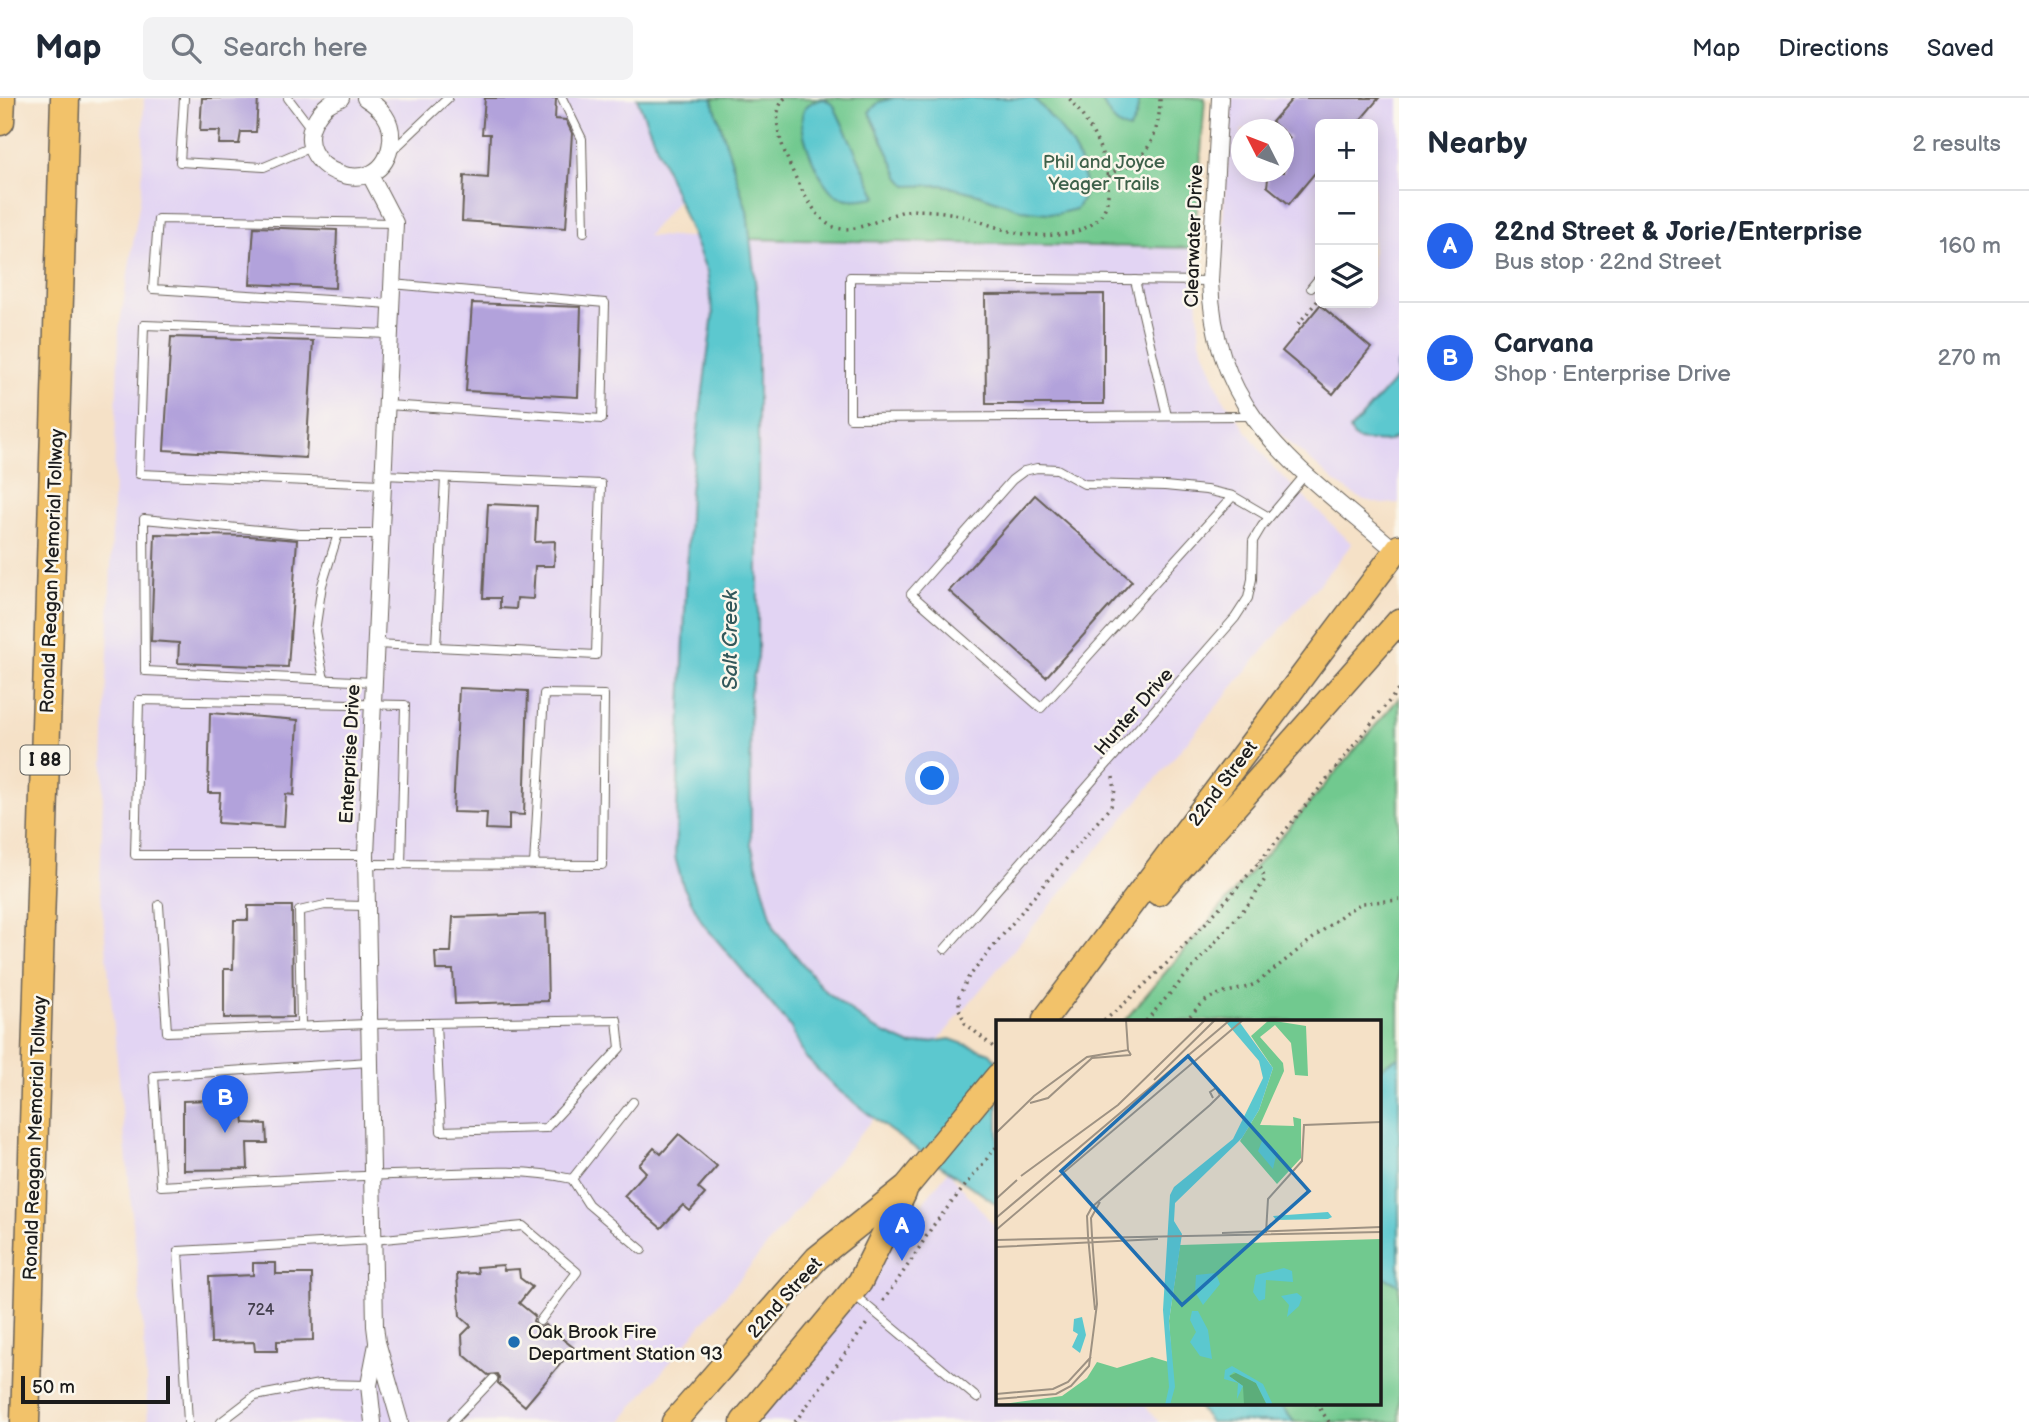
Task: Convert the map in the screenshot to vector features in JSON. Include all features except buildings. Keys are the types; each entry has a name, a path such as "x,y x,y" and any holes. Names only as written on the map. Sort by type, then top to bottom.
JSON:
{"highway":[{"path":"0,121 1,98"},
{"name":"Ronald Reagan Memorial Tollway","path":"25,1422 65,98"}],"main road":[{"name":"22nd Street","path":"1044,1020 1398,551"},
{"name":"22nd Street","path":"1044,1020 1399,621"},
{"name":"22nd Street","path":"674,1422 817,1258 907,1186 996,1078"},
{"name":"22nd Street","path":"743,1422 860,1282 907,1186"}],"street":[{"path":"341,98 326,104 310,127 311,147 319,160 340,175 354,177 370,175 390,153 391,132 386,114 372,100"},
{"name":"Clearwater Drive","path":"1220,98 1210,309 1217,343 1230,379 1250,416 1272,443 1305,475 1398,551"},
{"name":"Enterprise Drive","path":"370,175 395,223 365,860 377,1342 369,1385 373,1422"},
{"name":"Enterprise Drive","path":"377,1342 400,1422"}],"lane":[{"path":"184,98 180,162 264,167 311,147"},
{"path":"288,98 310,127"},
{"path":"390,153 448,98"},
{"path":"562,98 582,139 584,232"},
{"path":"391,304 153,289 158,219 395,223"},
{"path":"1210,281 850,277 850,418 1250,416"},
{"path":"1135,280 1167,416"},
{"path":"1311,288 1315,283"},
{"path":"387,405 602,419 605,303 393,284"},
{"path":"376,644 596,655 601,484 445,478 383,480 139,474 145,325 390,334"},
{"path":"1233,496 1041,708 911,594 1012,480 1024,471 1037,468 1057,469 1084,484 1206,490 1233,496 1269,517"},
{"name":"Hunter Drive","path":"944,948 1235,618 1248,598 1252,579 1253,541 1269,517 1305,475"},
{"path":"436,647 445,478"},
{"path":"374,682 145,671 144,519 300,534 381,534"},
{"path":"324,680 315,631 322,584 338,534"},
{"path":"401,864 405,705 139,700 135,855 365,860 401,864 534,865 602,865 604,695 544,694 534,865"},
{"path":"159,905 167,1032 368,1024 617,1020 620,1048 547,1128 441,1131 436,1023"},
{"path":"301,1027 299,911 326,905 365,906"},
{"path":"369,1062 154,1076 161,1186 372,1175 543,1172 572,1179 588,1204 642,1250"},
{"path":"572,1179 633,1102"},
{"path":"188,1422 178,1251 373,1240 523,1226 577,1272 540,1321"},
{"path":"851,1293 977,1398"},
{"path":"452,1422 493,1379"},
{"path":"221,1422 255,1396 319,1384 369,1385"}],"path":[{"path":"785,98 780,103 777,116 778,131 805,195 822,219 832,227 846,229 908,211 933,211 961,214 1017,232 1066,234 1082,230 1096,222 1106,209 1108,179 1105,163 1086,122 1069,98"},
{"path":"1108,179 1111,173 1132,164 1145,151 1156,131 1160,98"},
{"path":"1105,163 1118,169"},
{"path":"1298,324 1315,304"},
{"path":"1105,1020 1175,958 1258,862 1399,689"},
{"path":"996,1049 965,1023 959,1009 959,996 968,978 1111,806 1115,779 1107,766"},
{"path":"1147,1020 1252,900 1265,879 1258,862"},
{"path":"1186,1020 1200,1004 1211,997 1257,983 1346,912 1362,903 1399,900"},
{"path":"964,1186 996,1147"},
{"path":"1317,1404 1329,1422"}],"shaded area":[{"path":"144,98 765,98 647,236 1194,248 1200,341 1222,397 1272,466 1352,544 620,1422 148,1422 144,1337 100,884 119,330 142,187"},
{"path":"1232,98 1399,98 1399,503 1382,504 1361,499 1337,483 1283,437 1263,415 1248,389 1231,351 1220,309 1220,256"},
{"path":"948,1171 996,1228 996,1404 1144,1404 1159,1422 748,1422"}],"green space":[{"name":"Phil and Joyce Yeager Trails","path":"712,98 1205,98 1194,248 750,239 747,211"},
{"path":"1399,698 1399,1422 1294,1422 1280,1404 1381,1404 1381,1020 1125,1020"}],"water":[{"name":"Salt Creek","path":"637,98 712,98 747,211 758,306 758,657 750,692 751,844 775,930 823,989 873,1028 911,1045 950,1039 990,1053 996,1060 996,1204 889,1130 837,1089 805,1057 790,1026 703,924 683,886 675,857 690,491 713,314 707,272"},
{"path":"894,98 1034,98 1077,154 1084,181 1081,202 1076,209 1056,214 1022,210 978,194 942,185 907,186 900,178 869,112 879,102"},
{"path":"1100,98 1138,98 1134,123 1129,130 1114,122"},
{"path":"825,99 834,106 877,197 852,199 838,196 831,191 818,171 807,144 802,120 806,106"},
{"path":"1399,362 1399,434 1384,442 1356,439 1350,430 1398,376 1396,367"},
{"path":"1399,1057 1399,1285 1381,1276 1381,1069"},
{"path":"1196,1404 1280,1404 1294,1422 1210,1422"}],"place":[{"name":"Carvana","path":"225,1133"},
{"name":"22nd Street & Jorie/Enterprise","path":"902,1261"},
{"name":"Oak Brook Fire Department Station 93","path":"514,1342"}]}
